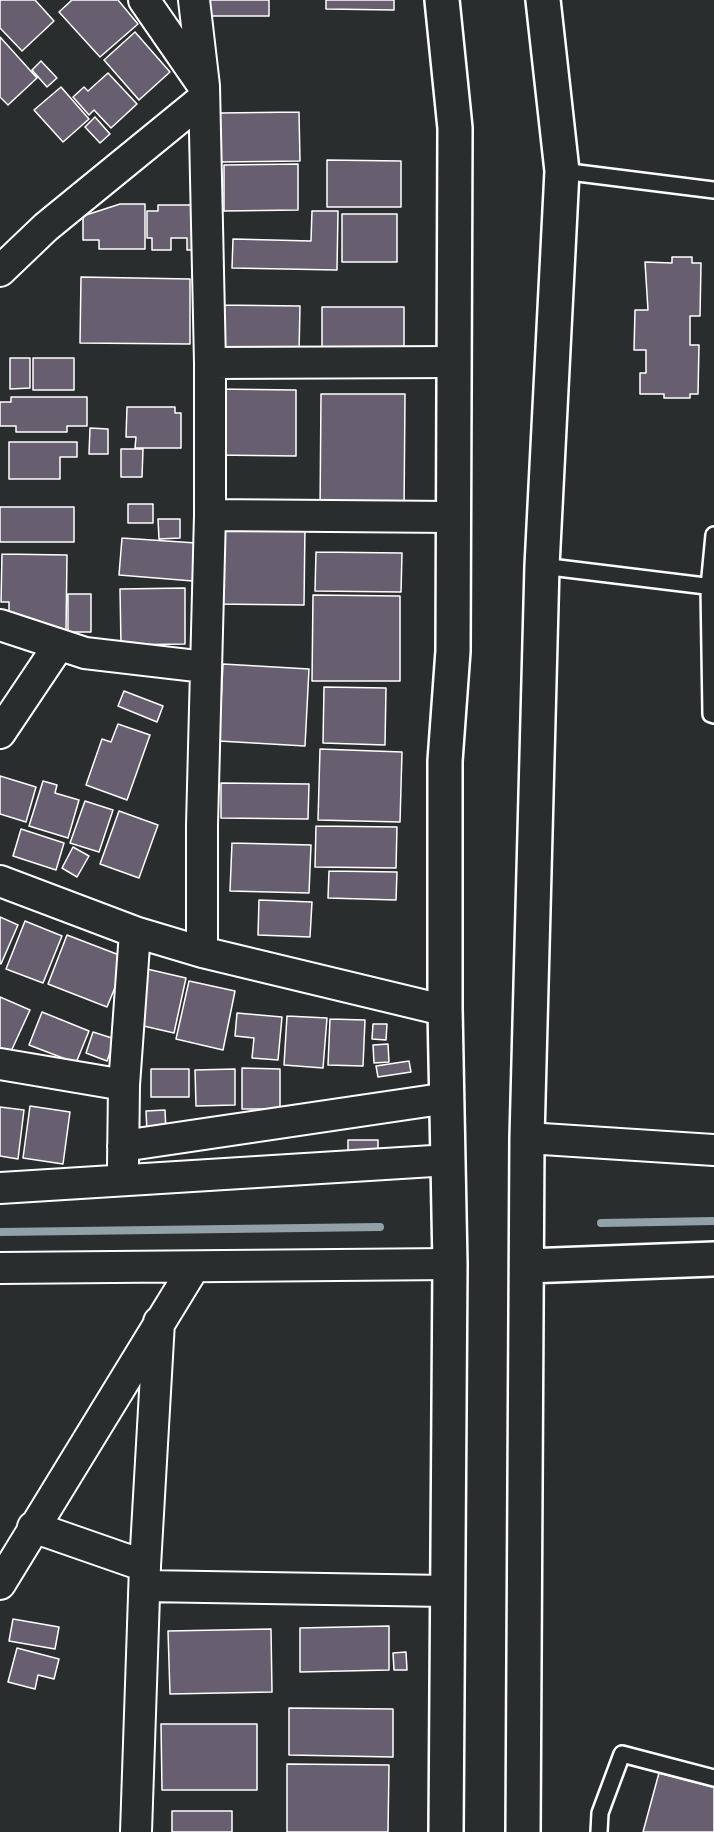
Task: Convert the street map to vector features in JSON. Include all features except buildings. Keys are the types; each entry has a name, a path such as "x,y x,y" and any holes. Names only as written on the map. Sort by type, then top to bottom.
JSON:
{"main road":[{"path":"442,0 455,128 453,651 445,761 445,1008 450,1264 446,1832"},
{"path":"523,1832 527,1138 542,566 562,171 543,0"},
{"path":"527,1266 714,1258"}],"street":[{"path":"144,0 204,92"},
{"path":"194,0 204,92 210,363 210,515 205,668 202,952"},
{"path":"0,271 46,227 204,92"},
{"path":"210,363 455,362"},
{"path":"210,515 452,517"},
{"path":"0,625 85,653 205,668"},
{"path":"0,733 59,645"},
{"path":"0,881 135,932 202,952 443,1010 445,1008"},
{"path":"122,1180 124,1085 135,932"},
{"path":"0,1064 124,1085"},
{"path":"123,1146 448,1098"},
{"path":"527,1138 714,1150"},
{"path":"0,1188 449,1160"},
{"path":"0,1268 450,1264"},
{"path":"0,1584 194,1267"},
{"path":"136,1832 145,1576 159,1322"},
{"path":"33,1527 145,1576 446,1591"}],"lane":[{"path":"562,171 714,190"},
{"path":"714,535 711,714 714,715"},
{"path":"542,566 712,587"},
{"path":"599,1832 600,1813 622,1754 714,1778"}],"waterway":[{"path":"601,1223 714,1221"},
{"path":"0,1232 380,1227"}]}
